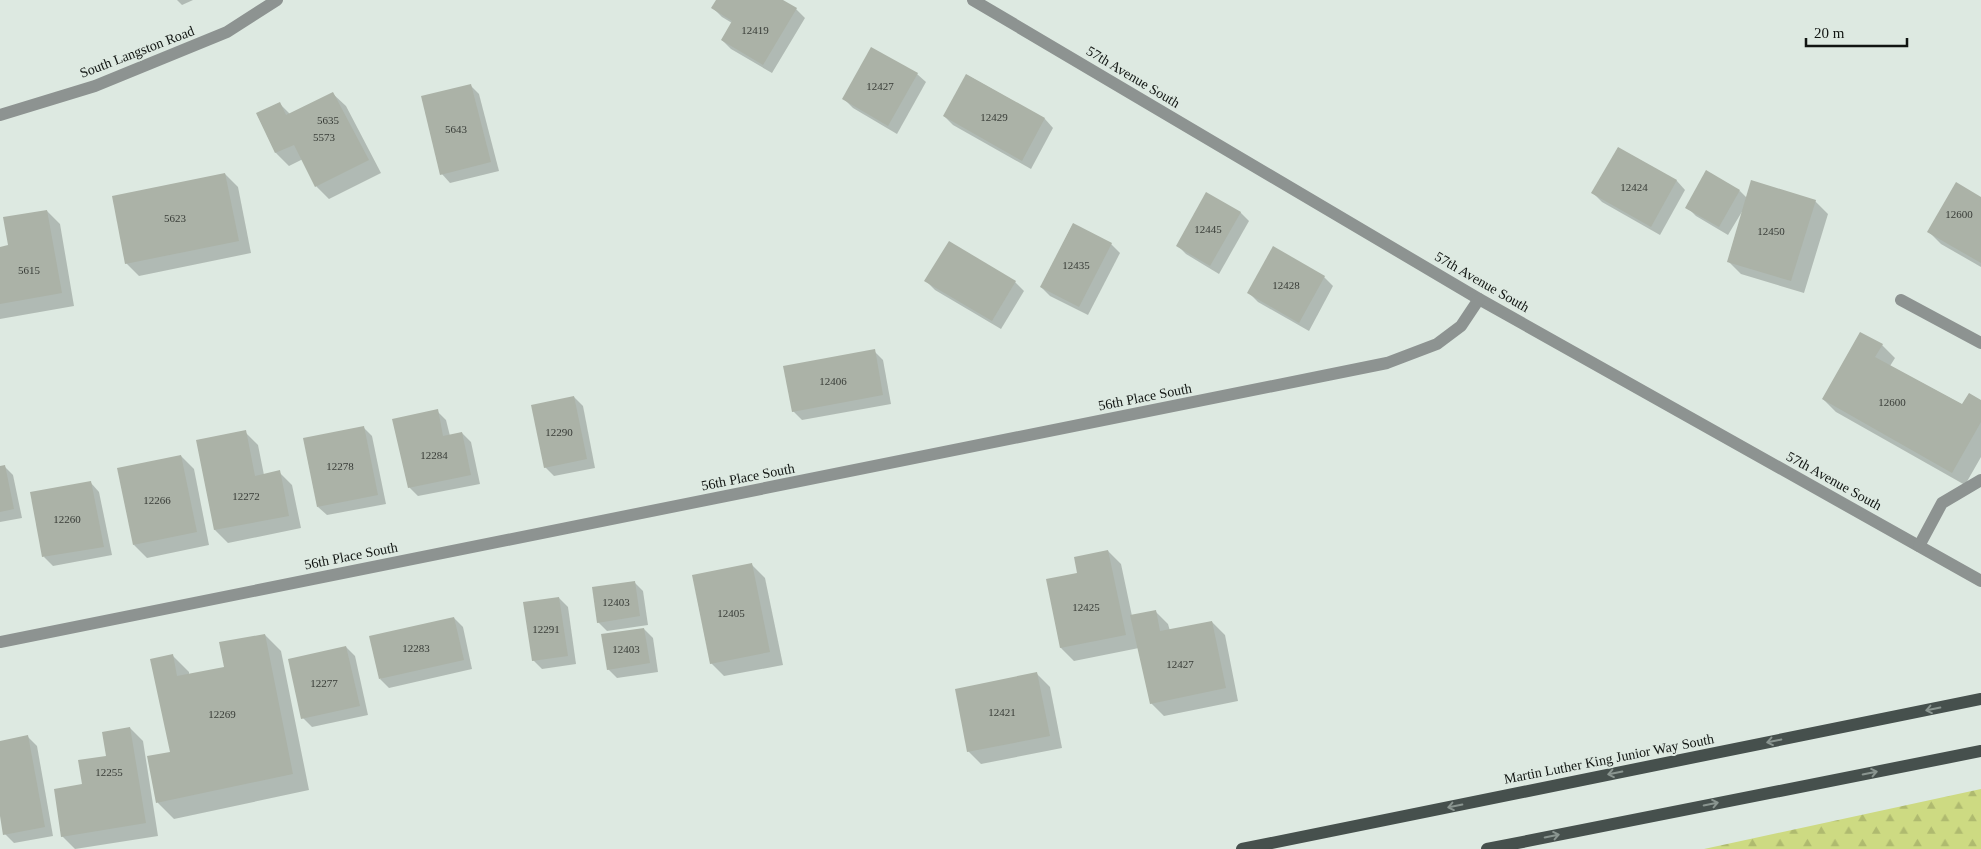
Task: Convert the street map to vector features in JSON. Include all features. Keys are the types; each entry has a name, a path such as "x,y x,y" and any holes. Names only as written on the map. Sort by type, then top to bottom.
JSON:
{"main road":[{"name":"Martin Luther King Junior Way South","path":"1242,849 1981,699"},
{"path":"1487,849 1981,751"}],"street":[{"name":"South Langston Road","path":"0,115 95,86 228,32 277,0"},
{"name":"57th Avenue South","path":"973,0 1479,298 1981,581"},
{"name":"56th Place South","path":"0,642 1387,363 1437,344 1461,326 1479,298"},
{"path":"1901,300 1981,343"},
{"path":"1919,546 1942,503 1981,480"}],"green space":[{"path":"1981,789 1981,849 1704,849"}],"building":[{"path":"716,0 783,0 797,8 763,65 721,40 732,21 711,8"},
{"path":"871,47 918,73 888,126 842,99"},
{"path":"966,74 1045,118 1022,161 943,116"},
{"path":"471,84 491,162 440,175 421,96"},
{"path":"333,92 369,160 315,187 294,145 275,153 256,113 280,102 286,115"},
{"path":"1618,147 1677,180 1651,227 1591,193"},
{"path":"1706,170 1740,190 1719,227 1685,208"},
{"path":"225,173 239,241 125,264 112,196"},
{"path":"1751,180 1816,200 1791,281 1727,262"},
{"path":"1956,182 1981,197 1981,263 1927,232"},
{"path":"1206,192 1241,212 1210,266 1176,246"},
{"path":"47,210 62,293 0,304 0,247 8,245 3,217"},
{"path":"1073,223 1112,243 1079,307 1040,287"},
{"path":"949,241 1016,281 992,321 924,281"},
{"path":"1273,246 1325,276 1299,323 1247,293"},
{"path":"1860,332 1883,344 1875,357 1962,404 1969,393 1981,400 1981,422 1952,473 1822,399"},
{"path":"875,349 883,395 792,412 783,366"},
{"path":"574,396 587,459 544,468 531,405"},
{"path":"438,409 443,436 462,432 471,475 408,488 392,419"},
{"path":"364,426 378,495 317,507 303,438"},
{"path":"246,430 255,476 280,470 289,516 214,530 196,440"},
{"path":"181,455 197,532 133,545 117,468"},
{"path":"5,465 14,509 0,512 0,466"},
{"path":"91,481 104,547 42,557 30,492"},
{"path":"1108,550 1126,635 1060,648 1046,579 1077,573 1074,557"},
{"path":"752,563 770,652 710,664 692,575"},
{"path":"635,581 640,616 597,623 592,587"},
{"path":"559,597 568,656 532,661 523,602"},
{"path":"1156,610 1160,631 1212,621 1226,688 1150,704 1130,615"},
{"path":"454,617 464,660 379,679 369,636"},
{"path":"644,628 650,663 607,670 601,634"},
{"path":"265,634 293,774 156,803 147,756 170,752 150,659 173,654 177,676 224,667 219,642"},
{"path":"346,646 360,706 301,719 288,659"},
{"path":"1037,672 1050,736 967,752 955,689"},
{"path":"130,727 146,823 61,837 54,789 82,784 78,760 106,756 102,732"},
{"path":"28,735 45,827 3,835 0,816 0,741"}]}
